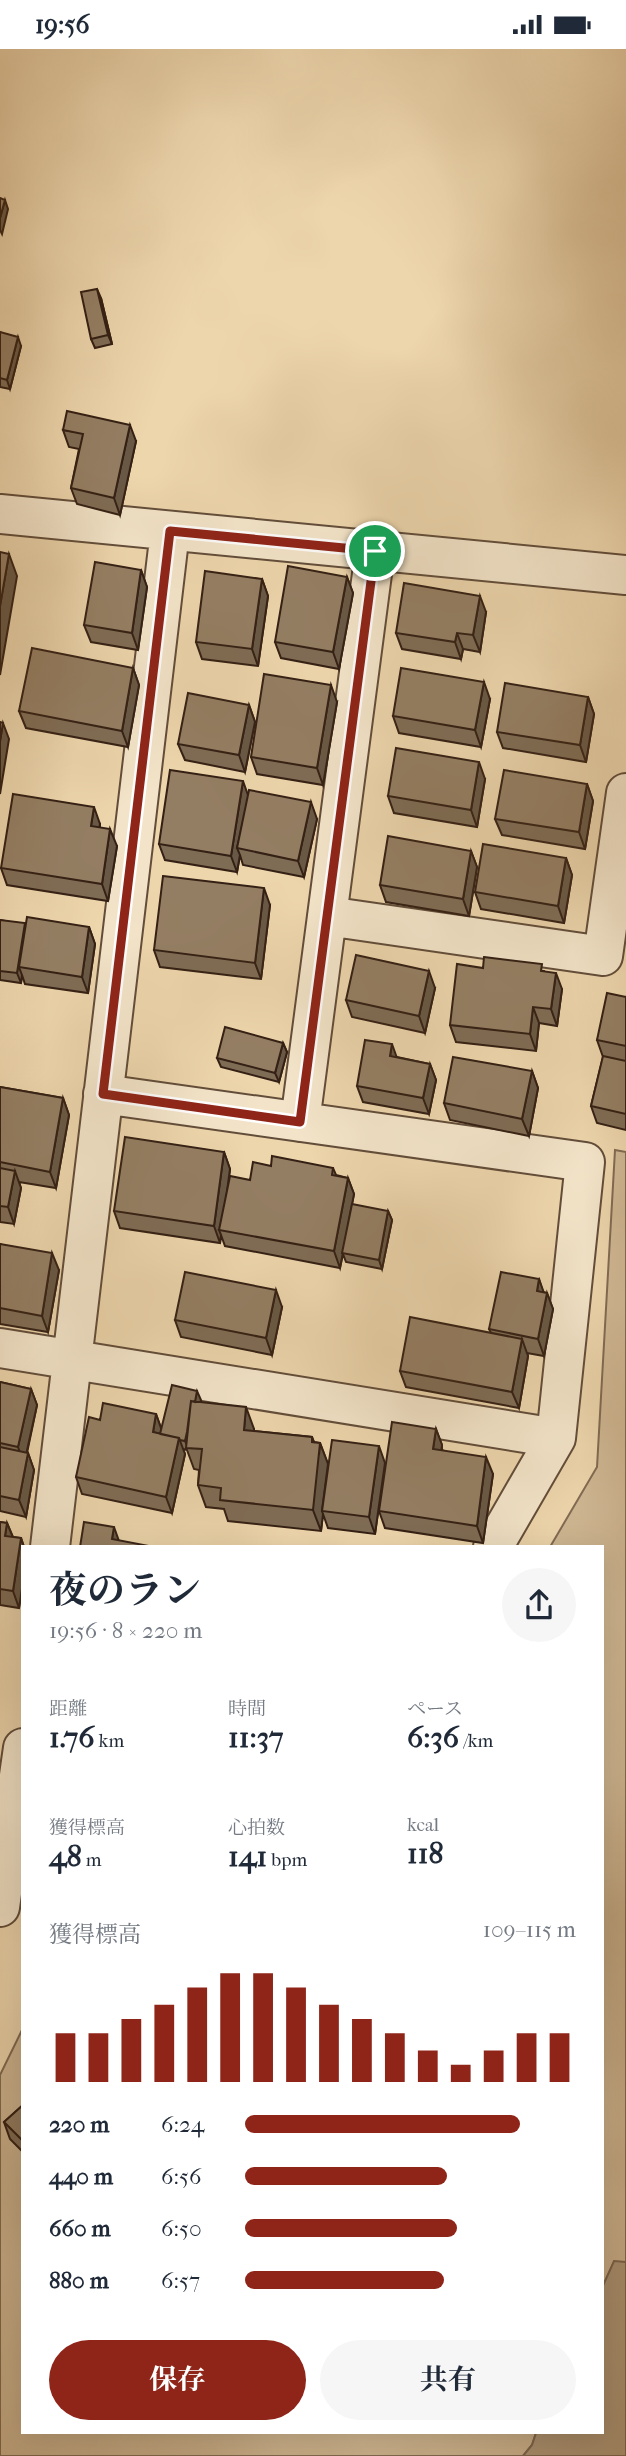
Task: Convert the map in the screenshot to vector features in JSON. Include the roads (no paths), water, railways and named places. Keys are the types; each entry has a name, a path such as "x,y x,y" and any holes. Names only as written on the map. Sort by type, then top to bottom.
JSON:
{"street":[{"path":"0,514 626,575"},
{"path":"50,1545 170,531"},
{"path":"300,1122 375,551"},
{"path":"327,916 603,956 626,793"},
{"path":"103,1094 585,1162 556,1438 494,1545"},
{"path":"0,1348 556,1438"},
{"path":"0,1907 21,1762"}]}
